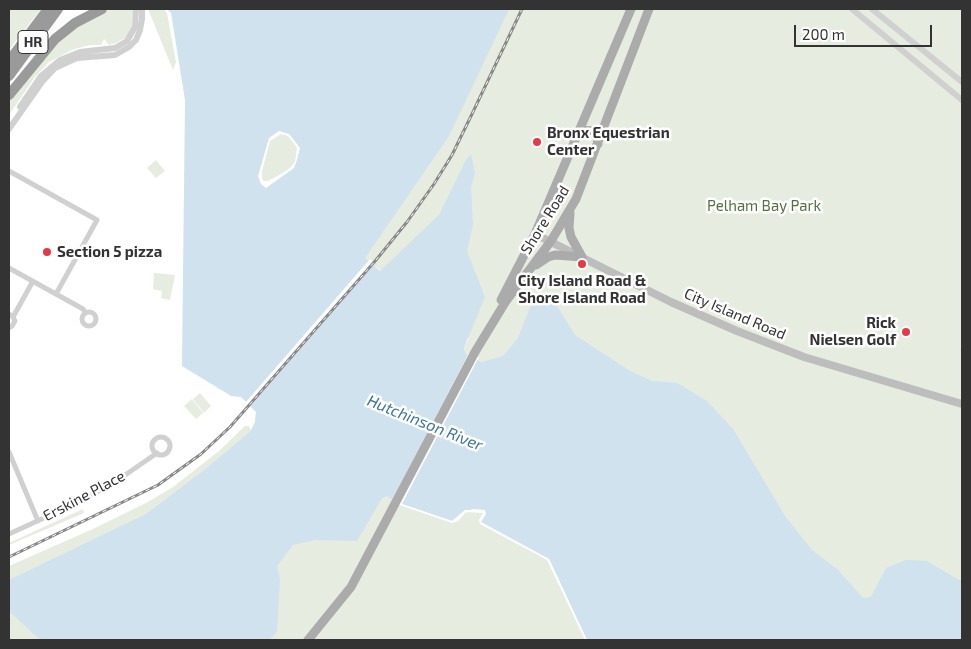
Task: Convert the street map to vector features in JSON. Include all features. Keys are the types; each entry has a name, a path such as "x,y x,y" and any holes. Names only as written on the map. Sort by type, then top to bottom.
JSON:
{"highway":[{"name":"HR","path":"9,60 48,9"},
{"name":"HR","path":"9,76 58,9"},
{"path":"9,95 55,39 75,23 102,9"}],"main road":[{"name":"Shore Road","path":"475,352 484,330 521,264 535,234 631,9"},
{"name":"Shore Road","path":"303,640 351,587 475,352 506,302 551,241 571,208 598,144 649,9"},
{"path":"576,136 582,131 590,130 597,136 598,144"},
{"path":"571,208 569,224 571,237 582,257"},
{"name":"City Island Road","path":"535,234 678,305 737,331 804,357 962,404"},
{"path":"532,268 551,256 582,257"},
{"name":"Shore Road","path":"308,640 320,623"}],"street":[{"path":"9,129 36,82 53,64 76,53 89,50 112,49 127,41 135,27 136,9"},
{"path":"9,129 45,78 59,66 81,57 115,55 129,48 139,33 142,23 142,9"},
{"path":"852,9 962,100"},
{"path":"872,9 962,82"},
{"path":"9,171 97,220 56,294"},
{"path":"9,268 86,312"},
{"path":"9,328 14,323 11,316 33,281"},
{"path":"9,452 38,521"},
{"name":"Erskine Place","path":"9,534 72,506 107,487 157,453"}],"green space":[{"path":"9,9 41,9 9,50"},
{"path":"114,9 133,9 132,26 127,37 109,45 104,39 101,45 89,45 72,50 49,62 35,77 9,115 9,98 68,32 102,12"},
{"path":"148,9 164,9 167,13 176,62 173,70"},
{"name":"Pelham Bay Park","path":"302,9 962,9 962,625 924,625 467,423 466,419 482,362 466,354 464,348 469,338 364,258"},
{"path":"281,134 288,136 297,148 295,162 281,174 268,181 264,181 262,179 262,171 270,141"},
{"path":"156,160 165,171 156,178 147,168"},
{"path":"154,273 175,275 170,300 161,298 162,291 153,289"},
{"path":"200,393 211,406 204,413 193,399"},
{"path":"192,399 203,413 196,419 184,406"},
{"path":"256,412 307,464 452,521 462,513 485,510 547,557 587,640 9,640 9,566 95,528 146,503 173,487 219,451 245,426 249,426 251,430 255,422"},
{"path":"83,509 84,513 9,545 9,543"}],"water":[{"name":"Hutchinson River","path":"167,9 509,9 449,136 365,258 380,271 439,215 466,160 471,154 475,173 471,187 473,225 467,251 485,297 464,348 466,354 482,362 503,356 518,338 532,303 540,295 551,296 575,335 630,371 652,381 677,383 707,401 733,429 785,516 812,550 838,570 863,598 871,597 886,568 906,560 927,561 962,580 962,640 587,640 549,559 481,522 485,510 473,509 462,513 452,521 394,501 387,496 382,498 357,541 315,540 293,545 277,566 280,579 277,632 269,640 46,640 38,638 9,611 9,580 146,514 203,471 251,431 255,422 256,412 241,397 231,396 182,366 185,100 171,13","holes":["279,131 289,134 300,148 294,168 266,188 261,184 258,176 269,138"]}],"pier":[{"path":"370,259 375,263 249,408 245,403"},
{"path":"469,353 479,357 402,504 452,521 465,510 485,510 486,514 481,522 549,559 587,640 585,640 547,560 480,524 479,520 483,513 466,512 458,521 452,523 391,502"}],"waterway":[{"path":"961,350 962,346"}],"railway":[{"path":"9,557 158,485 201,454 230,427 376,260 407,222 434,184 452,155 522,9"}],"place":[{"name":"Bronx Equestrian Center","path":"537,142"},
{"name":"Section 5 pizza","path":"47,252"},
{"name":"City Island Road & Shore Island Road","path":"582,264"},
{"name":"Rick Nielsen Golf","path":"906,332"}]}
